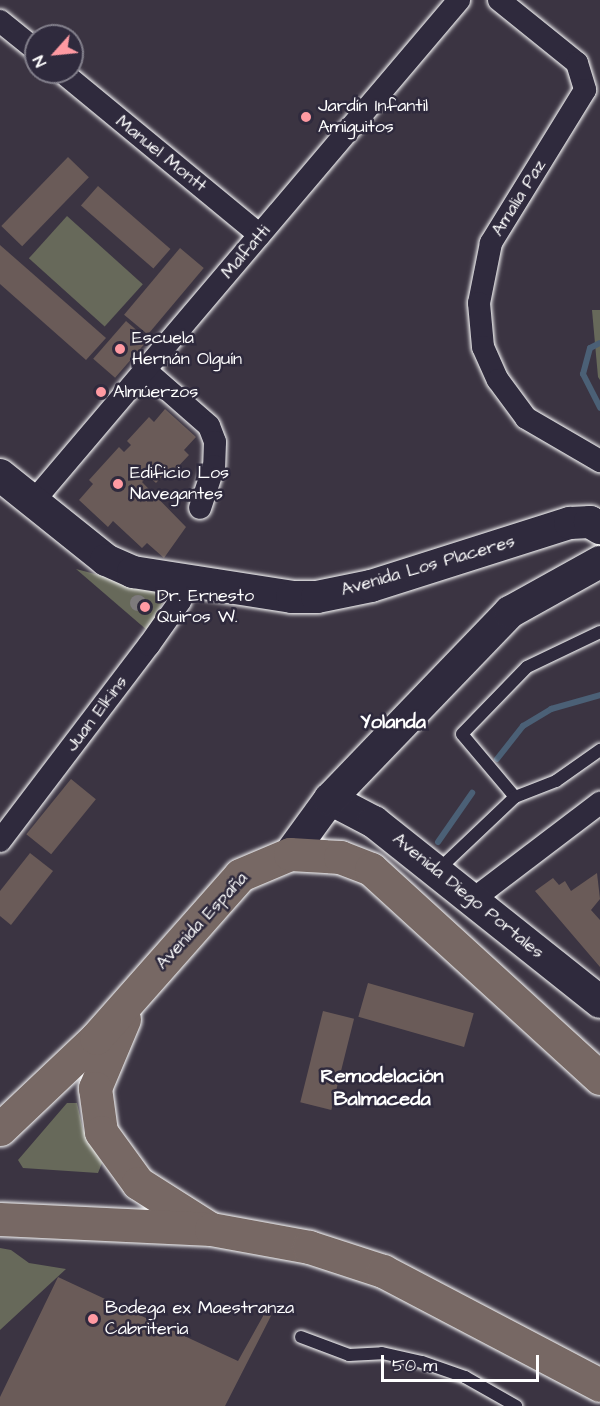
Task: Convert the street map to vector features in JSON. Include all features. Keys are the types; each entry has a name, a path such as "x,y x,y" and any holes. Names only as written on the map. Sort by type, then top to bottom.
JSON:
{"main road":[{"name":"Avenida Los Placeres","path":"0,475 32,503 106,560 133,572 185,582 317,597 371,586 570,523 590,522 600,528"},
{"path":"290,854 330,799 510,612 600,562"},
{"name":"Avenida Diego Portales","path":"330,799 375,822 598,998"},
{"name":"Avenida España","path":"0,1129 132,998 240,875 290,854 340,857 371,869 600,1078"},
{"path":"132,998 95,1088 101,1132 138,1183 211,1229"},
{"path":"0,1219 211,1229 309,1247 383,1271 600,1384"}],"street":[{"name":"Malfatti","path":"32,503 459,0"},
{"name":"Amalia Paz","path":"500,0 577,63 585,90 491,243 478,303 483,347 526,418 600,461"},
{"path":"0,21 24,40"},
{"name":"Manuel Montt","path":"77,84 260,235"},
{"path":"144,369 210,426 215,442 214,466 200,508"},
{"name":"Juan Elkins","path":"0,841 149,645 180,601 185,582"},
{"path":"472,900 600,802"}],"lane":[{"path":"515,797 462,734 527,667 600,632"},
{"path":"436,872 515,797 556,781 600,750"},
{"path":"301,1337 349,1355 382,1353 422,1362 465,1377 516,1406"}],"green space":[{"path":"67,216 143,284 105,327 29,258"},
{"path":"592,310 600,310 600,380 598,377"},
{"path":"76,569 168,593 148,631"},
{"path":"67,1103 77,1103 83,1129 102,1163 98,1173 23,1168 18,1160"},
{"path":"0,1248 11,1250 29,1263 66,1269 0,1330"}],"building":[{"path":"68,157 89,177 22,246 1,226"},
{"path":"98,186 170,249 153,269 81,206"},
{"path":"0,245 106,338 86,360 0,284"},
{"path":"180,248 204,268 148,335 124,315"},
{"name":"Escuela Hernán Olguín","path":"126,321 148,340 115,378 93,359"},
{"name":"Edificio Los Navegantes","path":"165,409 196,437 184,450 189,455 172,473 169,469 156,483 148,476 142,482 186,527 164,558 147,543 142,548 113,521 108,527 79,500 93,484 89,480 119,447 124,452 131,445 127,441 149,417 154,422"},
{"path":"71,779 96,799 51,854 26,834"},
{"path":"30,853 53,871 11,925 0,916 0,891"},
{"path":"597,873 600,899 591,910 600,920 600,967 535,891 553,878 559,885 565,881 571,891"},
{"path":"368,983 474,1013 464,1047 358,1017"},
{"path":"323,1011 354,1019 331,1110 300,1102"},
{"name":"Bodega ex Maestranza Cabriteria","path":"58,1277 238,1361 267,1309 273,1312 225,1406 0,1406 0,1397"}],"waterway":[{"path":"600,343 590,348 583,374 600,408"},
{"path":"497,759 523,726 551,709 600,695"},
{"path":"438,842 472,793"}],"place":[{"name":"Jardín Infantil Amiguitos","path":"306,117"},
{"name":"Escuela Hernán Olguín","path":"120,349"},
{"name":"Almuerzos","path":"101,392"},
{"name":"Edificio Los Navegantes","path":"118,484"},
{"name":"Dr. Ernesto Quiros W.","path":"145,607"},
{"name":"Bodega ex Maestranza Cabriteria","path":"93,1319"}],"district":[{"name":"Yolanda","path":"393,722"},
{"name":"Remodelación Balmaceda","path":"382,1088"}]}
